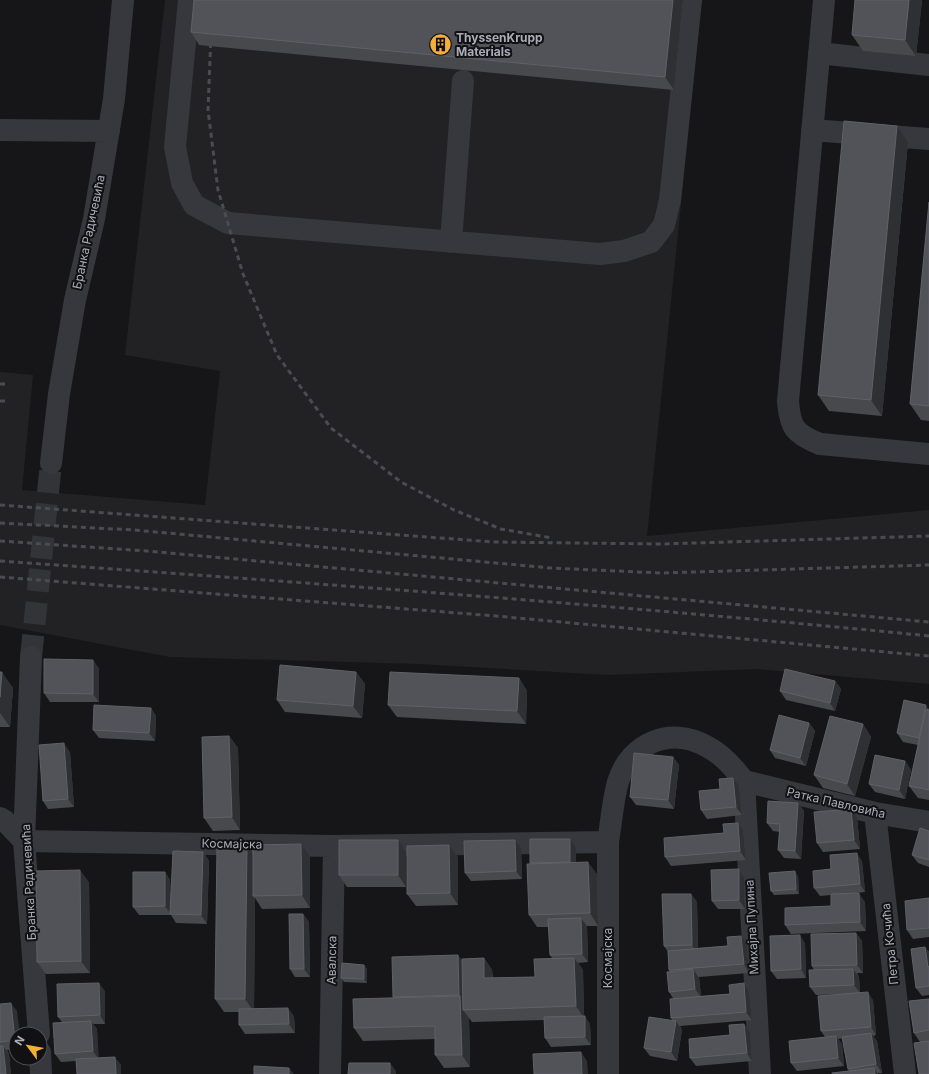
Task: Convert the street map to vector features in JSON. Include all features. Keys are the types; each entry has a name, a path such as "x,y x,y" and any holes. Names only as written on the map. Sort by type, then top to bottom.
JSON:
{"street":[{"name":"Бранка Радичевића","path":"51,463 59,394 75,300 94,219 114,99 123,0"},
{"path":"189,0 175,147 182,183 194,205 228,223 600,254 624,251 651,242 664,225 670,200 691,0"},
{"path":"824,0 788,401 789,417 794,428 804,438 820,444 929,454"},
{"path":"819,52 929,65"},
{"path":"451,242 463,81"},
{"path":"0,130 109,131"},
{"path":"812,130 929,140"},
{"name":"Бранка Радичевића","path":"32,657 24,841 38,1026"},
{"name":"Космајска","path":"608,1074 608,842 618,781 628,762 640,748 655,740 673,738 689,739 706,745 728,761 744,781"},
{"name":"Ратка Павловића","path":"744,781 875,813 929,822"},
{"name":"Михајла Пупина","path":"744,781 760,1074"},
{"name":"Петра Кочића","path":"875,813 905,1074"},
{"path":"0,818 5,821 24,841"},
{"name":"Космајска","path":"24,841 334,846 608,842"},
{"name":"Авалска","path":"330,1074 334,846"}],"shaded area":[{"path":"165,0 702,0 647,536 929,510 929,684 756,669 608,675 419,664 170,657 0,625 0,372 33,375 22,490 205,505 220,371 125,355"}],"building":[{"name":"ThyssenKrupp Materials","path":"194,0 673,0 665,77 191,32"},
{"path":"855,0 909,0 905,40 852,35"},
{"path":"844,121 897,126 871,400 818,395"},
{"path":"929,202 929,406 910,404"},
{"path":"44,659 93,660 93,694 44,693"},
{"path":"280,665 356,672 353,706 277,700"},
{"path":"785,669 835,681 830,703 780,691"},
{"path":"0,672 2,672 0,697"},
{"path":"390,672 519,678 517,711 388,705"},
{"path":"904,700 926,705 919,738 897,733"},
{"path":"94,705 151,708 149,733 93,730"},
{"path":"926,709 929,710 929,790 909,786"},
{"path":"779,715 809,723 800,758 770,750"},
{"path":"830,716 863,724 847,784 814,775"},
{"path":"229,736 232,817 204,818 202,737"},
{"path":"64,743 68,799 43,801 39,745"},
{"path":"634,753 673,757 668,800 630,797"},
{"path":"875,755 905,761 899,790 869,784"},
{"path":"733,778 736,807 701,810 699,791 720,789 719,779"},
{"path":"768,801 798,803 795,851 778,850 780,824 767,823"},
{"path":"851,809 854,840 817,843 814,812"},
{"path":"738,823 740,851 665,857 664,838 724,833 723,824"},
{"path":"920,828 929,831 929,860 912,855"},
{"path":"530,839 570,839 570,862 530,863"},
{"path":"339,840 398,840 398,875 339,875"},
{"path":"515,840 516,871 465,873 464,841"},
{"path":"301,844 302,895 253,896 253,845"},
{"path":"449,845 450,893 407,894 407,846"},
{"path":"217,846 247,846 245,999 215,999"},
{"path":"173,851 203,852 201,915 170,914"},
{"path":"857,853 860,884 814,888 813,871 831,869 830,855"},
{"path":"588,862 590,913 529,915 527,864"},
{"path":"739,869 739,900 712,901 711,870"},
{"path":"80,870 81,961 37,962 36,871"},
{"path":"795,871 796,889 771,891 769,873"},
{"path":"133,872 165,872 165,906 133,907"},
{"path":"859,893 860,922 785,925 785,908 831,906 831,894"},
{"path":"662,894 691,894 692,945 664,946"},
{"path":"929,898 929,928 907,930 905,901"},
{"path":"289,914 303,914 304,969 290,969"},
{"path":"581,918 582,954 550,955 548,919"},
{"path":"856,933 857,965 812,966 811,934"},
{"path":"800,935 801,969 771,971 770,936"},
{"path":"741,936 744,964 669,970 668,951 728,946 727,937"},
{"path":"925,947 928,967 929,966 929,986 916,988 911,949"},
{"path":"458,955 459,995 393,997 392,957"},
{"path":"484,958 484,978 535,977 534,959 574,958 576,1006 463,1010 462,959"},
{"path":"342,963 364,965 364,979 341,978"},
{"path":"693,969 695,989 669,992 667,972"},
{"path":"853,969 854,985 810,987 809,970"},
{"path":"99,983 100,1015 58,1017 57,984"},
{"path":"744,983 746,1012 671,1018 670,999 730,994 729,985"},
{"path":"868,992 871,1027 821,1031 818,996"},
{"path":"460,996 462,1055 435,1055 435,1026 354,1028 353,999"},
{"path":"929,999 929,1030 914,1033 909,1001"},
{"path":"11,1003 13,1026 8,1026 8,1041 0,1042 0,1004"},
{"path":"288,1008 289,1024 239,1025 239,1009"},
{"path":"585,1016 585,1037 545,1038 544,1017"},
{"path":"649,1017 676,1021 671,1052 644,1048"},
{"path":"91,1021 93,1051 55,1054 53,1023"},
{"path":"744,1024 747,1053 690,1058 689,1039 730,1035 729,1025"},
{"path":"871,1033 876,1064 848,1069 842,1037"},
{"path":"836,1036 838,1058 791,1063 789,1041"},
{"path":"929,1041 929,1074 919,1074 914,1043"},
{"path":"0,1046 3,1046 6,1074 0,1074"},
{"path":"581,1052 582,1074 534,1074 533,1054"},
{"path":"115,1057 116,1074 77,1074 76,1059"},
{"path":"349,1063 390,1063 390,1074 348,1074"},
{"path":"254,1066 289,1068 289,1074 254,1074"},
{"path":"874,1068 875,1074 832,1074 832,1073"}],"tunnel":[{"path":"31,657 51,463"}],"railway":[{"path":"211,34 208,110 218,190 243,274 277,355 331,428 401,482 454,510 501,529 552,538"},
{"path":"0,384 5,384"},
{"path":"0,401 5,401"},
{"path":"0,505 494,542 661,544 929,536"},
{"path":"0,523 134,530 551,568 660,573 929,565"},
{"path":"0,541 147,551 929,622"},
{"path":"0,561 581,604 929,636"},
{"path":"0,577 496,616 929,656"}],"place":[{"name":"ThyssenKrupp Materials","path":"441,45"}]}
